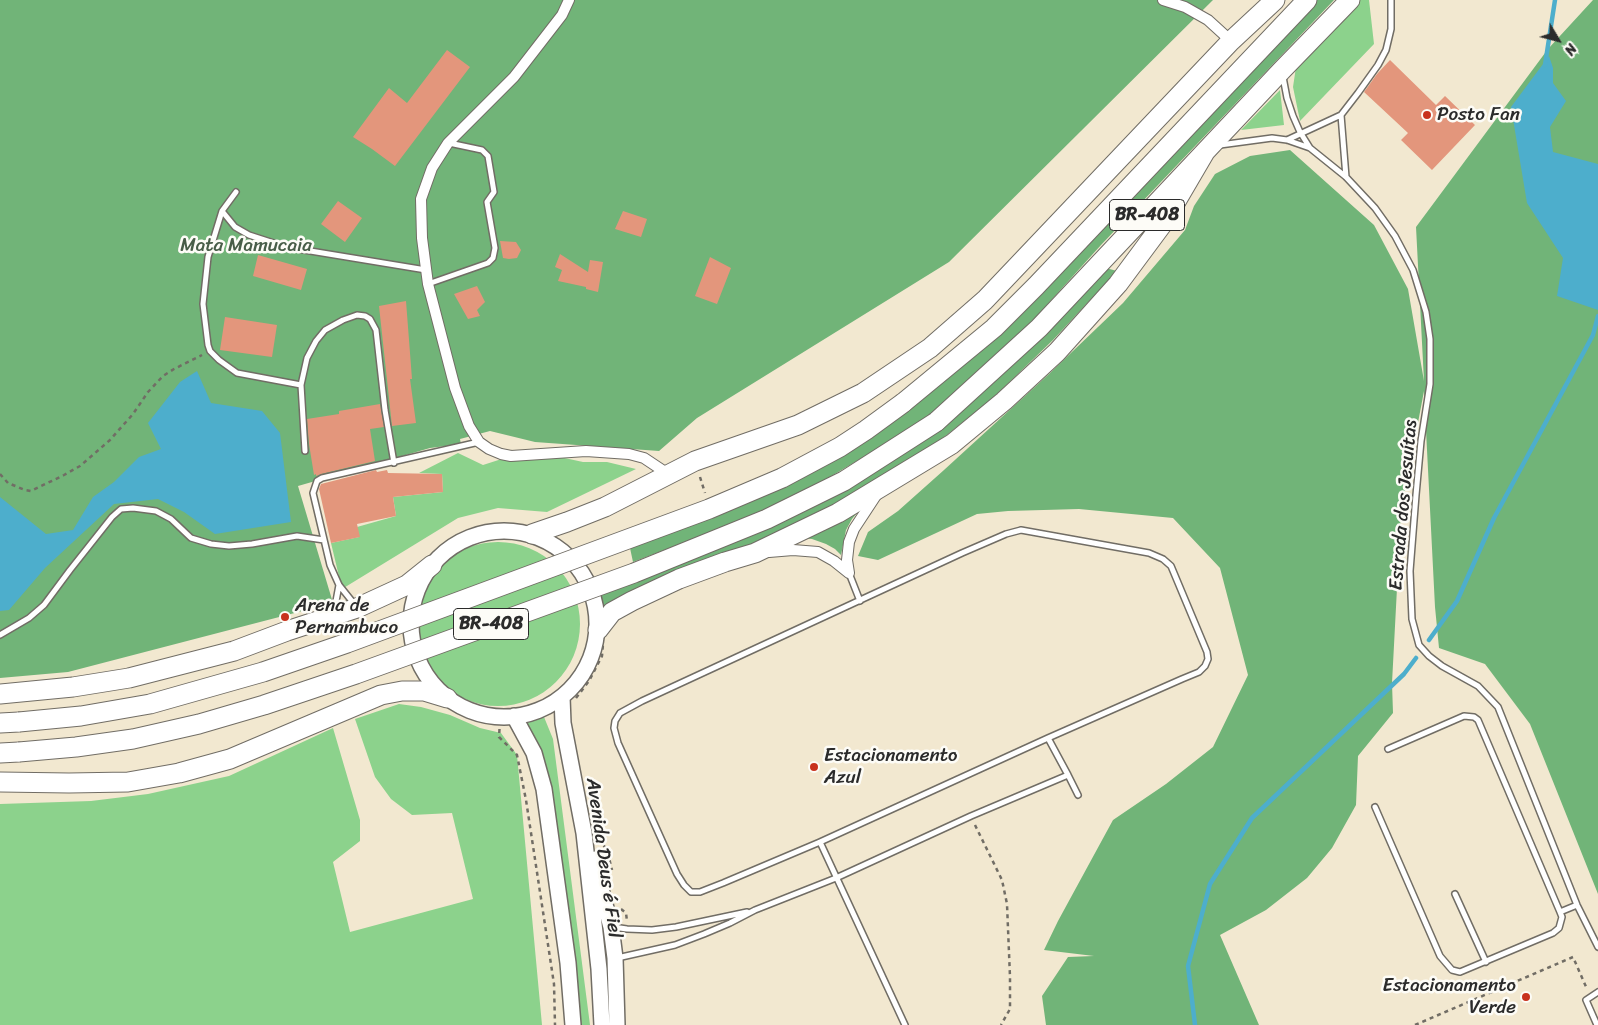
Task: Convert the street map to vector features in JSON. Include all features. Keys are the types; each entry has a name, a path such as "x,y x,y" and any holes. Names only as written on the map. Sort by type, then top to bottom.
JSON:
{"highway":[{"path":"532,534 605,507 695,460 798,425 863,392 930,348 985,300 1231,41 1275,0"},
{"name":"BR-408","path":"0,723 82,716 150,704 263,672 347,643 709,509 782,478 840,446 903,403 994,328 1308,0"},
{"name":"BR-408","path":"0,753 76,747 133,739 264,705 356,674 634,573 767,519 844,481 936,422 1039,328 1350,0"},
{"path":"602,634 612,612 632,601 689,576 755,552 838,513 952,444 1004,401 1057,352 1118,284 1164,222 1208,150"},
{"path":"0,694 73,687 129,678 234,651 357,608 407,585 432,565"},
{"path":"0,782 69,784 128,782 179,773 230,759 381,696 402,691 424,691 447,698"}],"main road":[{"path":"504,530 532,534 560,548 582,570 595,599 602,634 567,700 532,713 507,717 479,714 447,698 420,666 415,649 411,620 420,581 432,565 452,546 477,534 504,530"},
{"name":"Avenida Deus é Fiel","path":"567,700 562,723 590,835 602,1025"},
{"path":"507,717 534,753 544,789 568,963 574,1025"},
{"path":"590,835 612,927 617,1025"}],"street":[{"path":"569,0 562,15 514,77 448,143 432,168 422,199 422,238 428,284 455,388 469,426 479,442 489,449 511,456 586,451 629,454 644,458 668,474"},
{"path":"1163,0 1185,6 1208,20 1231,41"},
{"path":"849,572 847,551 854,529 882,487"},
{"path":"755,552 793,550 818,552 849,572"}],"lane":[{"path":"1287,140 1300,132 1327,123 1341,115 1378,65 1386,50 1391,29 1391,0"},
{"path":"1282,70 1287,98 1300,132 1310,148"},
{"path":"1341,115 1346,177"},
{"name":"Estrada dos Jesuítas","path":"1208,150 1272,138 1287,140 1310,148 1346,177 1375,208 1395,236 1413,270 1426,312 1430,339 1430,384 1420,450 1410,572 1412,619 1419,645 1442,666 1478,686 1498,707 1578,905 1598,947"},
{"path":"428,284 488,263 493,258 495,248 487,202 494,192 488,156 482,150 448,143"},
{"path":"236,192 222,211 208,257 203,304 208,345 210,351 238,373 300,385"},
{"path":"222,211 235,227 265,241 286,247 426,270"},
{"path":"305,451 300,385 307,358 316,341 325,330 357,315 365,316 370,319 376,330 385,410 394,463"},
{"path":"357,608 339,585 330,565 313,493 317,481 322,478 479,442"},
{"path":"0,635 29,618 44,605 112,517 121,509 133,508 156,511 171,519 191,538 211,544 244,545 297,536 324,540"},
{"path":"1021,530 1150,553 1163,559 1171,566 1207,652 1208,659 1205,666 1199,672 1048,738 820,842 700,892 691,892 677,874 622,751 614,728 615,721 620,713 642,701 1006,534 1021,530"},
{"path":"849,572 860,601"},
{"path":"333,616 339,585"},
{"path":"1375,807 1440,956 1452,970 1460,972 1486,962 1553,933 1561,924 1560,912 1478,720 1464,716 1388,749"},
{"path":"1048,738 1078,794"},
{"path":"615,958 675,944 730,923 755,910 836,878 971,816 1068,775"},
{"path":"820,842 905,1025"},
{"path":"1454,894 1486,962"},
{"path":"1560,912 1578,905"},
{"path":"612,927 627,930 652,930 676,927 755,910"},
{"path":"1597,1025 1588,999 1598,992"}],"path":[{"path":"0,474 8,484 25,490 31,490 64,476 80,466 110,440 163,376 185,362 210,351"},
{"path":"695,460 706,497"},
{"path":"567,700 589,681 602,656 602,634"},
{"path":"507,717 499,737 517,755 554,984 555,1025"},
{"path":"971,816 1002,880 1007,904 1010,1009 1001,1025"},
{"path":"590,835 607,850 612,874"},
{"path":"619,907 626,913 627,930"},
{"path":"1416,1025 1573,957 1588,999"}],"green space":[{"name":"Mata Mamucaia","path":"0,0 1213,0 949,262 697,418 659,451 535,442 490,431 460,439 461,444 430,448 298,486 333,603 68,672 0,678"},
{"path":"1316,0 1334,0 1101,245 1008,348 947,403 887,443 818,484 742,520 633,562 630,548 929,393"},
{"path":"1360,0 1369,0 1374,44 1300,121 1293,87 1296,67"},
{"path":"1593,0 1598,0 1598,894 1530,724 1485,664 1439,648 1435,607 1424,391 1401,512 1392,683 1393,713 1358,756 1356,805 1332,848 1307,878 1266,910 1220,935 1259,1025 1046,1025 1042,996 1068,957 1094,956 1044,950 1113,820 1166,784 1213,747 1248,675 1220,568 1173,518 1079,509 977,514 878,560 858,556 868,532 898,511 944,470 1123,303 1185,230 1194,206 1215,174 1250,156 1290,150 1374,225 1408,289 1424,381 1416,227 1548,49"},
{"path":"1280,90 1284,125 1241,130"},
{"path":"1102,267 1117,271 1053,340 993,398 928,450 802,524 601,607 598,591 889,459"},
{"path":"458,453 483,465 511,456 546,454 583,462 607,462 636,469 547,512 498,508 458,518 342,589 331,543 359,537 357,527 396,516 393,497 443,492 442,474 419,473"},
{"path":"862,507 846,530 841,555 826,544 802,538"},
{"path":"498,542 529,548 556,566 574,593 580,624 574,655 556,682 529,700 498,706 467,700 440,682 422,655 416,624 422,593 440,566 467,548"},
{"path":"399,704 421,707 450,715 480,728 501,733 517,755 542,1025 0,1025 0,804 91,801 148,794 229,776 333,728 360,820 360,841 333,862 350,932 473,899 452,813 412,815 391,799 375,777 355,719"},
{"path":"544,717 553,739 590,1025 572,1025 546,782 536,739 524,724"}],"water":[{"path":"1549,56 1553,68 1553,83 1566,101 1550,127 1553,152 1598,164 1598,310 1557,296 1563,258 1527,203 1511,107"},
{"path":"197,371 211,403 262,411 280,433 291,522 215,534 184,512 158,499 114,504 45,568 9,610 0,611 0,497 46,534 73,530 93,497 114,482 139,457 161,449 148,423 180,382"}],"building":[{"path":"447,50 470,67 395,166 353,137 389,88 407,103"},
{"name":"Posto Fan","path":"1390,60 1436,105 1445,96 1475,125 1432,170 1401,140 1408,133 1364,92"},
{"path":"338,201 362,218 345,242 321,224"},
{"path":"623,211 647,219 641,237 615,229"},
{"path":"500,241 516,242 521,250 517,258 503,258"},
{"path":"560,254 588,272 590,260 603,262 598,292 586,289 586,287 558,281 562,270 555,267"},
{"path":"258,255 307,269 301,290 253,276"},
{"path":"710,257 731,268 717,304 695,296"},
{"path":"477,286 485,302 477,310 480,316 468,319 454,294"},
{"path":"406,301 412,379 410,379 416,423 392,426 379,306"},
{"path":"225,317 277,325 272,357 220,350"},
{"path":"380,404 384,427 370,429 375,461 314,475 307,419 339,414 339,411"},
{"path":"376,470 377,472 387,470 388,473 442,474 443,492 393,497 396,516 357,524 360,537 331,543 319,489 321,484"}],"waterway":[{"path":"1545,65 1555,0"},
{"path":"1429,640 1457,601 1494,518 1593,335 1598,316"},
{"path":"1195,1025 1188,966 1210,884 1252,818 1404,674 1416,658"}],"place":[{"name":"Posto Fan","path":"1427,115"},
{"name":"Arena de Pernambuco","path":"285,617"},
{"name":"Estacionamento Azul","path":"814,767"},
{"name":"Estacionamento Verde","path":"1526,997"}]}
